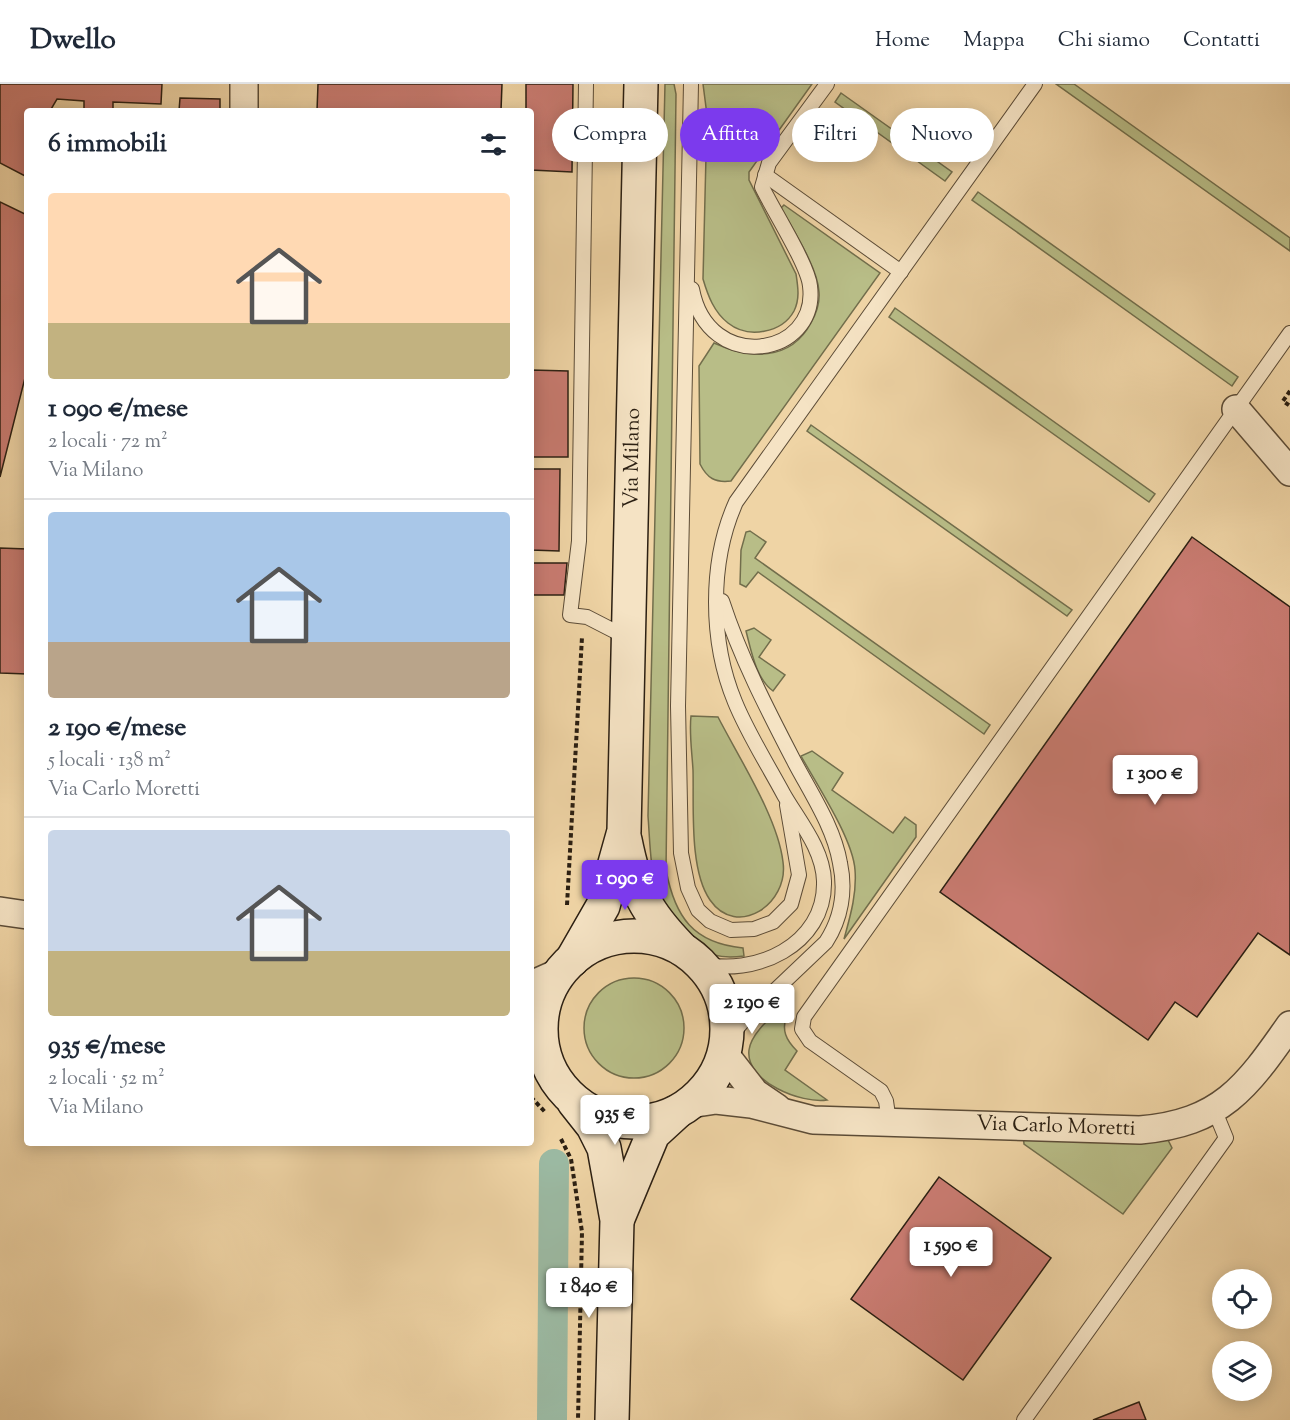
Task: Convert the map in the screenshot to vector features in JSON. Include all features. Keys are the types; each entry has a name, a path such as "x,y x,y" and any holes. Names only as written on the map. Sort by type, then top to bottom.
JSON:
{"street":[{"path":"244,84 244,108"},
{"name":"Via Milano","path":"640,84 624,831 633,880 646,907 661,927 692,957"},
{"path":"1236,409 1290,472"},
{"name":"Via Milano","path":"566,966 603,906 624,831"},
{"path":"0,911 24,915"},
{"path":"534,983 566,966 597,944 627,937 657,939 692,957 713,979 722,998 727,1019 726,1047 717,1073 705,1090 653,1134 617,1220"},
{"path":"566,966 548,993 542,1016 540,1057 557,1104 593,1126 603,1148 617,1220 612,1420"},
{"name":"Via Carlo Moretti","path":"683,1108 716,1100 780,1111 813,1120 1140,1130 1181,1124 1214,1109 1251,1079 1290,1025"},
{"name":"Via Carlo Moretti","path":"726,1047 755,1093 780,1111"},
{"path":"557,1104 586,1109 608,1118 631,1122 654,1120 683,1108"}],"lane":[{"path":"586,84 579,541 570,615 586,617 629,639"},
{"path":"691,84 678,706 681,853 688,888 698,910 710,921 731,930 754,929 773,922 791,903 799,875 784,795"},
{"path":"687,265 695,305 705,323 719,337 741,345 768,346 786,338 799,326 809,310 810,284 762,187 769,164 827,84"},
{"path":"692,957 736,968 761,963 794,942 819,909 824,880 815,846 784,795 734,702 719,645 717,585 720,549 727,523 736,502 1035,84"},
{"path":"765,175 901,272"},
{"path":"889,1122 886,1101 881,1091 810,1041 802,1029 804,1017 1290,333"},
{"path":"717,585 747,670 832,834 841,864 843,894 834,930 826,942 744,1020 726,1047"},
{"path":"1024,1420 1226,1138 1214,1109"}],"path":[{"path":"1290,391 1283,401 1290,406"},
{"path":"566,911 571,841"},
{"path":"534,1098 557,1104"},
{"path":"556,1130 571,1159 582,1232 578,1420"}],"green space":[{"path":"665,84 674,84 676,94 666,870 675,901 689,925 699,934 711,940 743,948 744,956 709,954 694,944 659,897 651,855 648,816 663,162 668,162 668,108 664,108"},
{"path":"703,84 812,84 795,108 792,108 792,112 780,129 780,108 706,108"},
{"path":"1056,84 1074,84 1290,238 1290,251"},
{"path":"841,93 862,108 843,108 835,102"},
{"path":"878,119 890,128 890,142 878,133"},
{"path":"706,162 756,162 749,172 749,180 796,274 798,297 794,311 789,318 773,329 755,332 736,328 719,314 703,279"},
{"path":"919,162 938,162 952,172 945,181"},
{"path":"978,192 1238,377 1232,386 972,200"},
{"path":"784,205 880,273 731,481 720,481 709,476 700,464 699,366 714,343 755,354 768,354 792,345 811,323 819,300 818,282 804,249 781,208"},
{"path":"895,308 1155,494 1149,502 889,317"},
{"path":"811,425 1072,610 1067,616 807,431"},
{"path":"750,531 766,542 755,558 990,725 984,734 758,572 746,587 740,584 741,550 746,532"},
{"path":"754,628 771,640 759,657 785,675 773,691 762,679 752,655 746,631"},
{"path":"691,716 718,717 766,808 780,845 783,877 778,891 770,903 747,916 734,916 721,911 710,900 703,887 694,837"},
{"path":"812,751 843,773 832,790 893,833 905,817 916,825 916,837 844,939 854,897 853,857 841,828 801,756"},
{"path":"634,978 653,981 670,992 681,1009 684,1028 681,1047 670,1064 653,1075 634,1078 615,1075 598,1064 587,1047 584,1028 587,1009 598,992 615,981"},
{"path":"780,1009 787,1015 784,1025 786,1034 797,1051 785,1070 827,1100 804,1098 777,1089 756,1072 750,1062 749,1050 753,1038"},
{"path":"1023,1133 1166,1136 1172,1148 1123,1214 1024,1144"}],"building":[{"path":"0,84 162,84 161,104 113,102 113,108 84,108 84,101 57,99 52,108 24,108 24,175 0,163"},
{"path":"318,84 502,84 501,108 317,108"},
{"path":"526,84 573,84 573,108 552,108 552,162 572,162 572,172 534,170 534,108 526,108"},
{"path":"180,98 220,99 220,108 179,108"},
{"path":"0,202 24,214 24,382 0,477"},
{"path":"534,370 568,371 568,457 534,457"},
{"path":"534,469 560,469 559,551 534,550"},
{"path":"1192,537 1290,607 1290,955 1258,933 1197,1017 1175,1002 1148,1040 940,892"},
{"path":"0,548 24,549 24,674 0,673"},
{"path":"534,563 567,563 564,595 534,595"},
{"path":"939,1177 1051,1258 963,1380 851,1299"},
{"path":"1139,1402 1146,1420 1093,1420"}],"waterway":[{"path":"552,1420 554,1164"}]}
